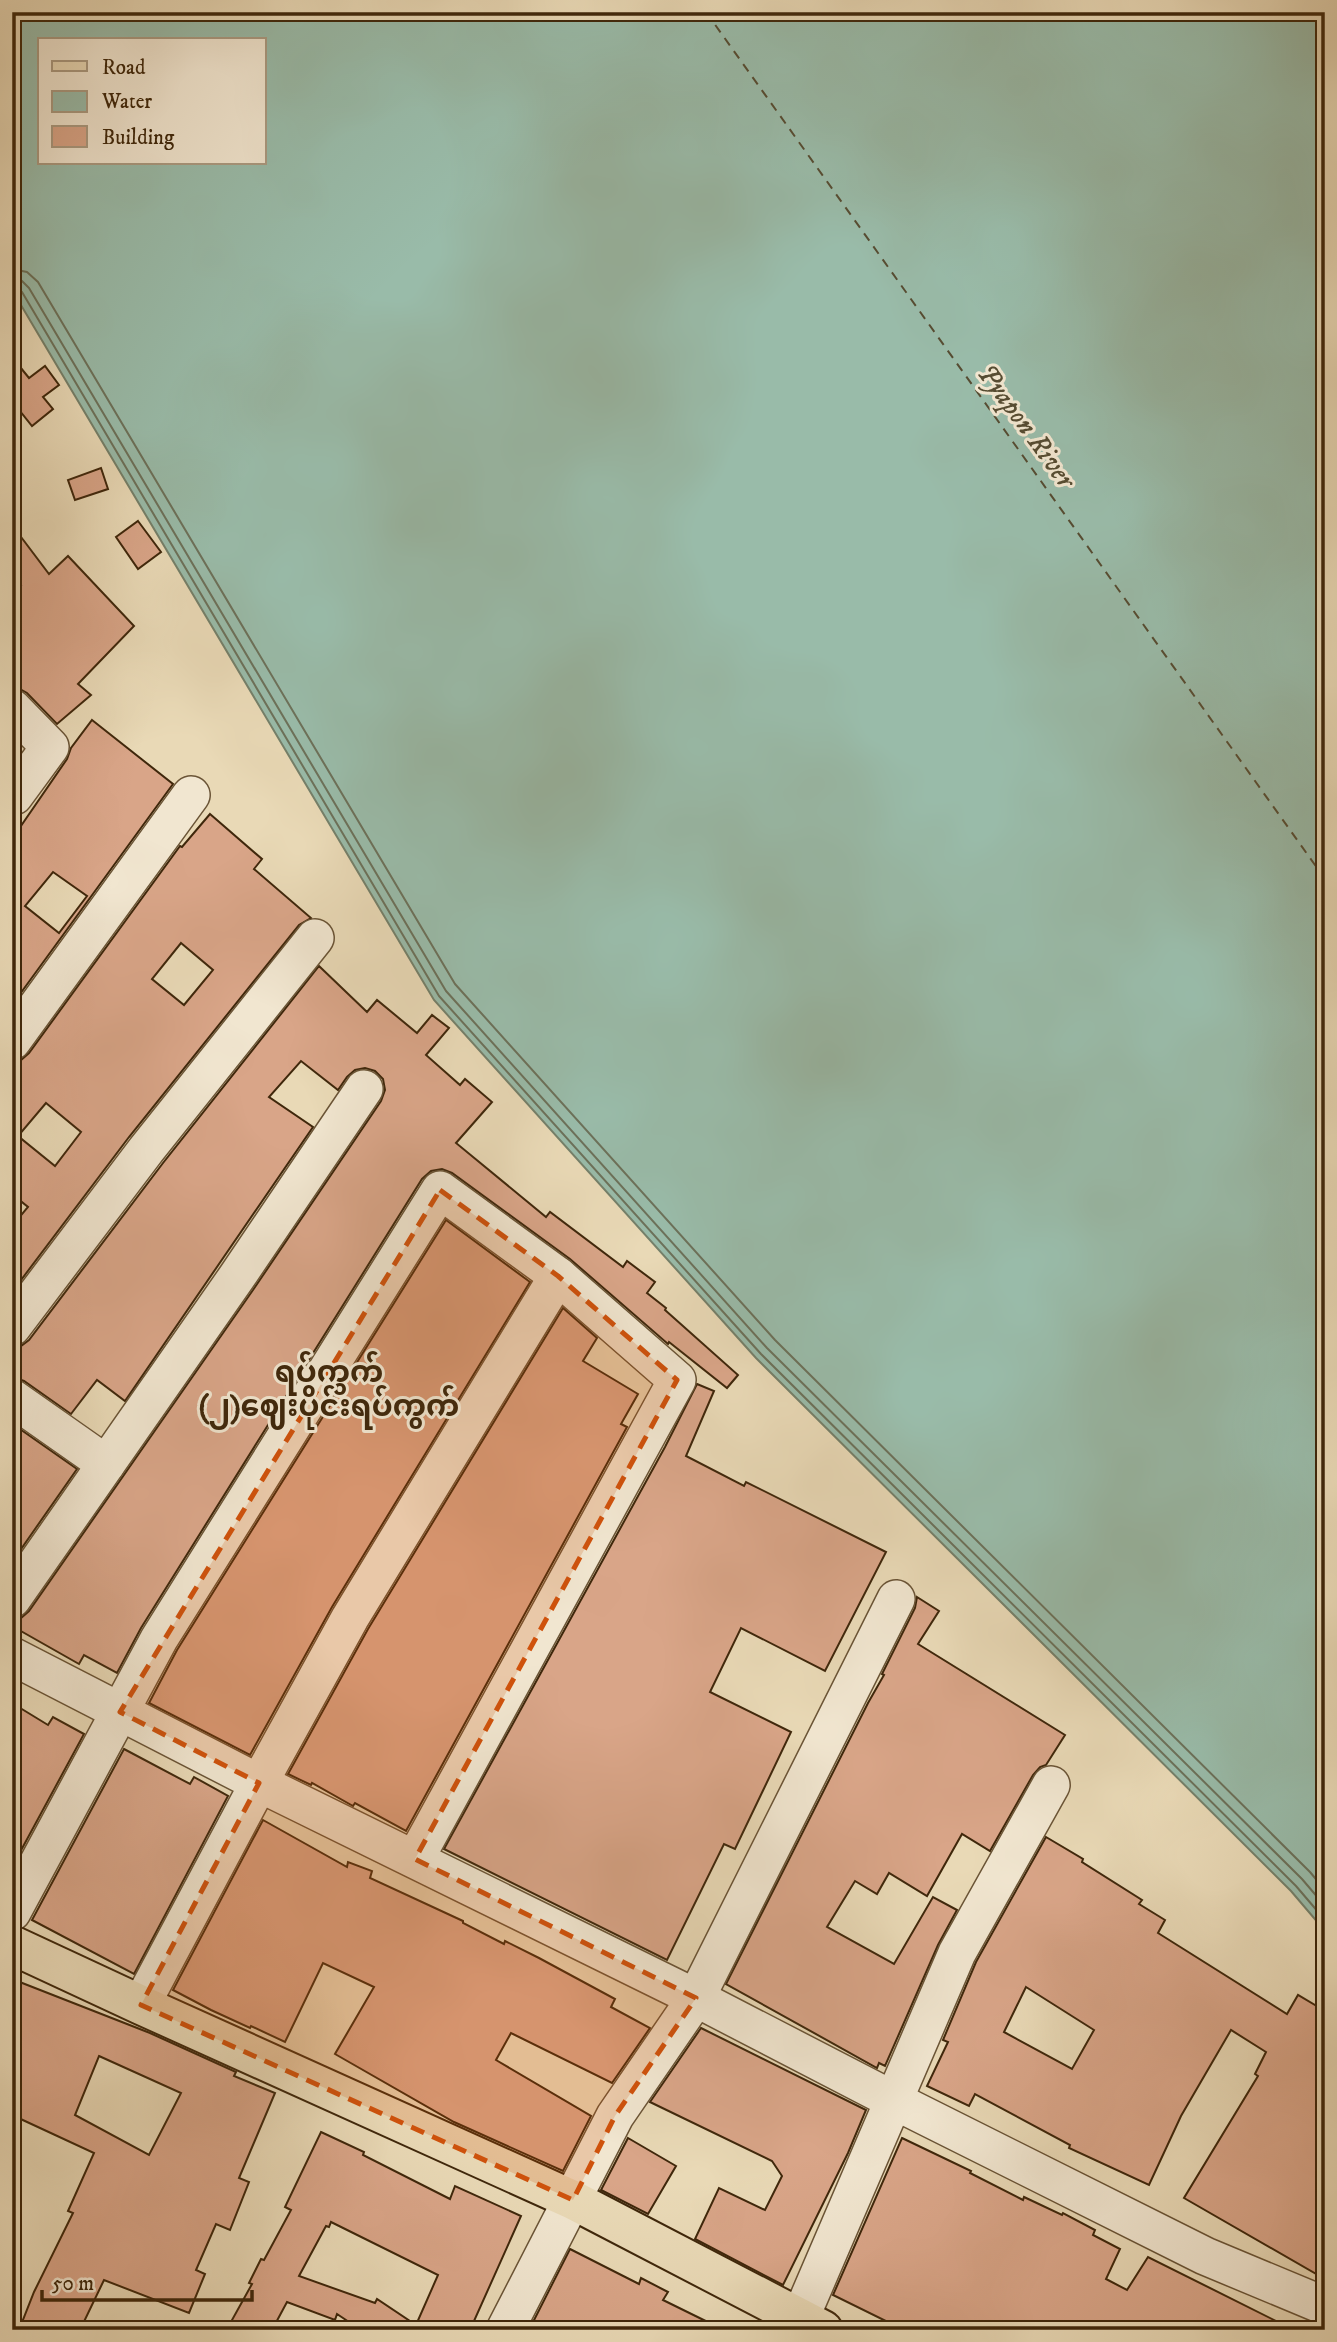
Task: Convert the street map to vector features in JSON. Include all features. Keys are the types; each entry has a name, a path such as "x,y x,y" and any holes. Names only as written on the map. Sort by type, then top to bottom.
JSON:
{"main road":[{"path":"12,1945 141,2006 573,2200 806,2326"}],"street":[{"path":"12,708 50,747 13,796"},
{"path":"12,1041 191,795"},
{"path":"12,1327 146,1150 315,938"},
{"path":"12,1599 364,1089"},
{"path":"12,1912 159,1639 440,1190 558,1276 677,1380 415,1859"},
{"path":"141,2006 258,1783 350,1618 558,1276"},
{"path":"12,1398 106,1464"},
{"path":"505,2330 615,2116 696,1998 896,1599"},
{"path":"12,1656 258,1783 696,1998 1205,2256 1325,2306"},
{"path":"806,2326 893,2100 957,1953 1051,1785"}],"highlighted area":[{"path":"440,1190 558,1276 677,1380 415,1859 696,1998 615,2116 573,2200 141,2005 259,1783 120,1712"}],"water":[{"name":"Pyapon River","path":"12,12 1325,12 1325,1931 1291,1891 756,1358 434,1000 12,290"}],"building":[{"path":"12,357 29,378 45,366 59,385 43,397 53,409 32,426 12,401"},
{"path":"101,468 108,489 75,500 68,480"},
{"path":"138,521 161,552 138,569 116,537"},
{"path":"12,525 49,574 68,556 134,626 78,684 91,695 57,724 27,693 12,688 12,593 21,585 12,572"},
{"path":"92,720 173,784 12,1005 12,839 67,759 71,748","holes":["53,872 87,896 59,933 25,906"]},
{"path":"210,814 262,859 254,869 311,918 299,925 129,1137 12,1292 12,1226 28,1207 12,1194 12,1062 21,1060 29,1053 180,846 182,847","holes":["181,943 213,970 184,1005 152,979","46,1103 81,1132 55,1166 18,1136"]},
{"path":"319,966 367,1012 377,1000 417,1033 432,1015 449,1028 426,1055 460,1085 465,1079 492,1102 456,1143 546,1217 550,1212 623,1267 627,1261 655,1282 647,1293 738,1375 727,1388 669,1342 668,1344 570,1259 452,1173 442,1169 431,1171 422,1179 141,1628 117,1673 84,1655 79,1664 12,1626 12,1620 21,1618 29,1611 253,1290 381,1101 385,1090 383,1079 375,1071 365,1068 355,1070 338,1090 301,1061 269,1097 313,1127 125,1401 97,1380 71,1414 24,1381 12,1377 12,1348 29,1340 163,1163"},
{"path":"446,1220 530,1282 332,1607 250,1755 149,1703 177,1650"},
{"path":"563,1308 597,1338 583,1361 638,1394 621,1424 627,1427 406,1831 355,1803 353,1806 312,1783 311,1785 288,1774 368,1629"},
{"path":"697,1384 714,1391 686,1456 744,1486 746,1482 886,1552 825,1671 741,1628 710,1692 791,1732 735,1849 724,1844 667,1960 444,1849"},
{"path":"17,1427 77,1469 12,1562 12,1435"},
{"path":"917,1597 939,1611 918,1644 1065,1735 1046,1765 1033,1775 990,1851 962,1834 927,1896 889,1873 877,1894 855,1881 827,1927 894,1964 933,1897 957,1910 938,1945 885,2066 879,2063 877,2068 726,1984 884,1675 882,1674 915,1608"},
{"path":"12,1703 48,1725 53,1717 84,1734 12,1867"},
{"path":"124,1749 190,1784 194,1777 228,1796 134,1974 32,1920"},
{"path":"263,1820 347,1867 348,1862 372,1871 370,1878 463,1921 504,1944 505,1941 539,1958 615,1999 611,2007 650,2028 612,2083 511,2033 496,2060 591,2116 563,2171 454,2122 335,2054 374,1987 323,1963 285,2042 211,2010 173,1990"},
{"path":"1046,1837 1142,1900 1139,1904 1165,1920 1158,1933 1287,2014 1298,1995 1325,2011 1325,2279 1184,2198 1258,2076 1255,2074 1266,2052 1231,2030 1181,2116 1149,2185 1069,2148 1070,2145 975,2094 969,2106 927,2086 948,2042 943,2040 976,1962","holes":["1026,1987 1094,2030 1072,2069 1004,2032"]},
{"path":"12,1979 150,2033 236,2072 234,2076 275,2093 239,2178 249,2182 230,2230 216,2224 196,2270 205,2274 189,2313 104,2280 80,2330 19,2330 34,2292 73,2213 68,2211 94,2153 12,2115","holes":["99,2056 181,2093 149,2155 75,2115"]},
{"path":"701,2028 866,2110 848,2153 783,2285 695,2239 719,2188 765,2210 782,2176 772,2161 650,2102"},
{"path":"321,2132 450,2199 455,2186 521,2216 470,2330 361,2330 337,2314 335,2320 287,2302 272,2330 251,2330 232,2320 252,2284 249,2283 261,2259 264,2260 291,2210 285,2207","holes":["331,2222 438,2275 416,2325 377,2299 375,2303 299,2276 326,2226 329,2227"]},
{"path":"628,2138 676,2166 648,2214 601,2190"},
{"path":"902,2138 1023,2200 1024,2197 1062,2215 1063,2213 1095,2230 1093,2235 1120,2249 1106,2279 1127,2290 1148,2257 1294,2330 904,2330 833,2295"},
{"path":"570,2249 639,2284 641,2278 668,2292 663,2300 724,2330 529,2330"}],"ferry route":[{"path":"706,12 1325,879"}],"district":[{"name":"ရပ်ကွက် (၂)ဈေးပိုင်းရပ်ကွက်","path":"329,1390"}]}
